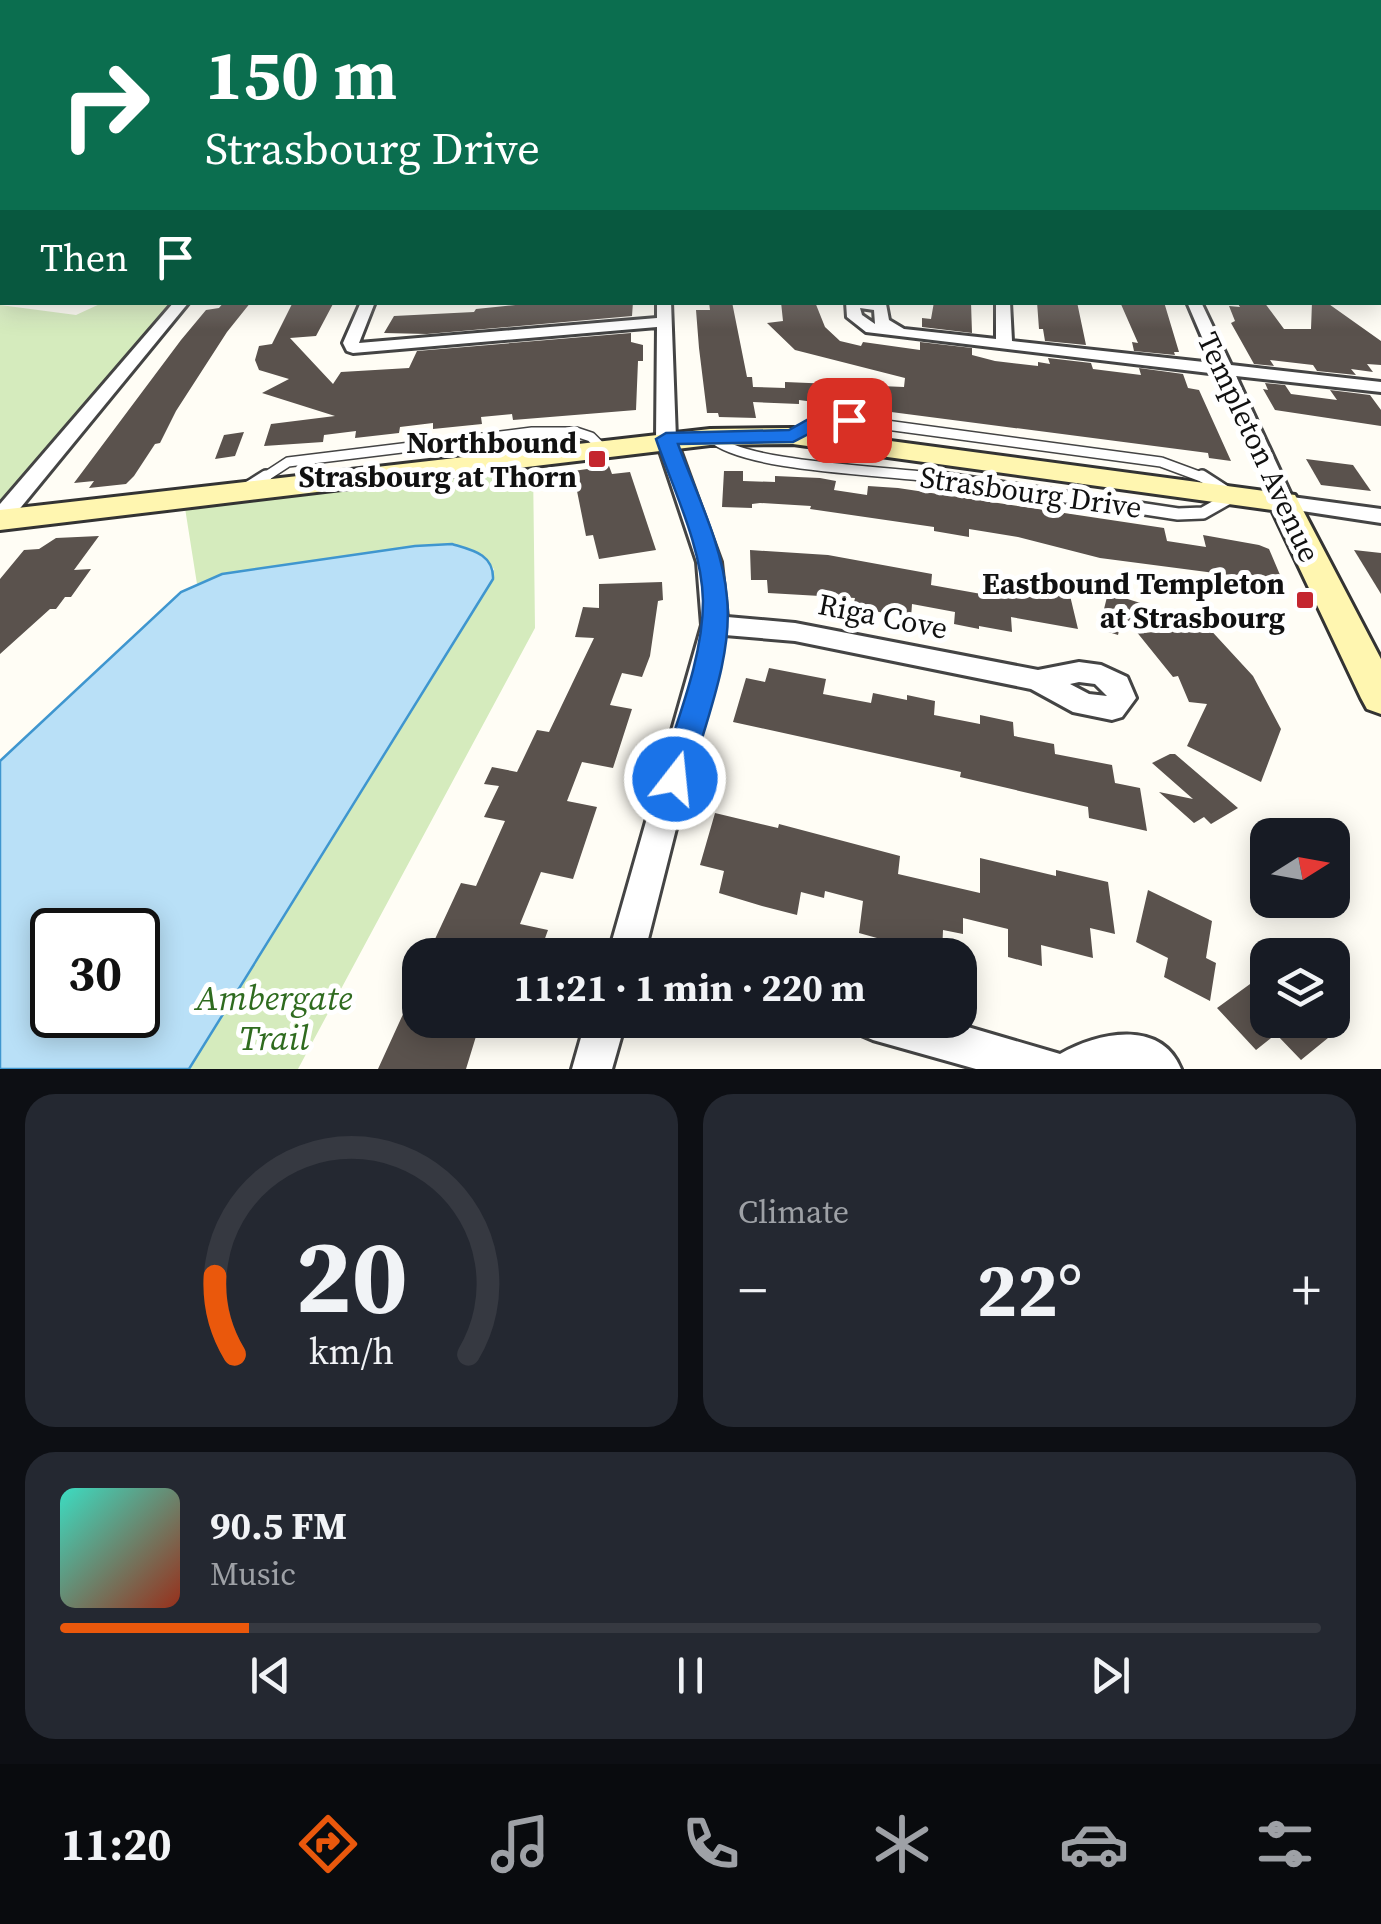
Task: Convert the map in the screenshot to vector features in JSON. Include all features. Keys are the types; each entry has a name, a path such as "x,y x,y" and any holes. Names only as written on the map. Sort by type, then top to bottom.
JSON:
{"street":[{"path":"0,518 179,305"},
{"path":"367,305 351,342 353,348 365,350 664,312 666,439 709,562 715,625 634,938"},
{"path":"1004,305 1004,344"},
{"name":"Templeton Avenue","path":"1195,305 1284,502 1381,698"},
{"path":"900,333 1381,387"},
{"name":"Strasbourg Drive","path":"0,518 240,494 710,436 793,436 1284,502"},
{"path":"1284,502 1381,516"},
{"name":"Riga Cove","path":"715,625 795,632 1038,680"},
{"path":"592,1069 601,1038"},
{"path":"937,1038 1048,1069"},
{"path":"1072,1069 1114,1050 1143,1055 1160,1069"}],"lane":[{"name":"Strasbourg Drive","path":"710,436 722,447 757,456 936,477 1178,514 1203,513 1232,496"}],"green space":[{"path":"0,305 76,315 98,305 171,305 0,501"},
{"name":"Ambergate Trail","path":"533,464 535,628 298,1069 189,1069 493,579 494,569 473,550 452,544 222,574 197,584 185,508"}],"water":[{"path":"452,544 486,559 493,579 189,1069 0,1069 0,761 181,592 222,574"}],"building":[{"path":"249,305 176,411 160,443 155,444 134,476 126,484 89,488 94,481 74,483 181,340 206,310"},
{"path":"292,305 332,305 316,336 290,338 333,384 341,372 409,368 417,351 631,333 631,342 643,345 643,361 638,361 636,410 513,420 512,414 481,417 482,424 433,429 433,423 400,427 399,433 355,438 356,431 324,435 323,442 264,446 271,424 335,416 262,393 289,379 259,370 255,360 259,346 272,344"},
{"path":"633,305 632,316 427,334 384,333 394,316 476,309"},
{"path":"709,305 733,305 747,377 752,377 753,387 785,388 785,382 904,387 905,378 795,350 767,323 783,321 781,305 816,305 825,327 840,341 861,346 863,342 920,350 920,342 972,348 972,355 995,361 1038,366 1038,362 1050,364 1048,358 1141,375 1139,368 1183,374 1188,388 1199,390 1231,461 1209,458 1208,453 799,400 799,404 753,402 756,418 719,417 718,413 707,413 699,348 696,310 710,310"},
{"path":"933,305 971,305 972,333 922,327 922,318 931,319"},
{"path":"1037,305 1078,305 1086,345 1045,341 1043,329 1039,329"},
{"path":"1121,305 1165,305 1179,352 1175,355 1134,351 1132,342 1138,343"},
{"path":"1266,305 1284,329 1311,329 1312,305 1330,305 1381,341 1381,365 1367,364 1373,372 1351,369 1356,375 1270,360 1274,366 1254,364 1231,323 1235,321 1229,306"},
{"path":"1265,383 1285,385 1291,394 1337,400 1330,390 1370,395 1381,410 1381,426 1275,410 1263,389 1268,390"},
{"path":"244,432 235,456 215,459 224,435"},
{"path":"1306,459 1353,465 1371,491 1321,485"},
{"path":"609,466 612,474 630,472 656,550 599,559 593,535 586,536 573,471"},
{"path":"724,471 743,471 743,481 775,482 775,476 820,478 836,481 834,490 867,495 868,486 898,488 1164,528 1167,541 1206,547 1203,535 1259,545 1269,549 1283,582 1100,558 969,529 969,537 934,531 934,527 810,509 811,506 760,503 752,504 752,508 722,507"},
{"path":"99,536 74,570 91,569 71,597 50,609 0,654 0,579 24,550 39,549 56,538"},
{"path":"750,550 828,555 932,574 931,585 987,595 987,581 1033,589 1033,578 1067,583 1078,629 1011,617 1012,632 979,629 954,624 955,612 912,604 911,618 853,607 855,598 768,593 767,580 751,580"},
{"path":"1354,550 1381,553 1381,594"},
{"path":"662,582 663,600 658,601 650,656 642,677 622,673 610,705 632,709 613,768 582,762 567,801 597,807 573,879 541,872 520,924 548,930 545,938 435,938 461,883 476,886 505,821 484,817 499,786 484,784 492,767 517,772 537,730 549,732 594,638 575,637 583,607 599,608 599,584"},
{"path":"1102,591 1150,606 1145,633 1206,625 1253,676 1281,729 1261,782 1187,746 1207,704 1189,702 1178,676 1173,677 1123,615 1118,635 1099,629 1107,597"},
{"path":"769,668 826,679 823,694 871,703 873,693 907,700 907,695 935,701 934,715 980,724 980,715 1013,722 1014,736 1054,744 1055,754 1112,765 1115,783 1140,788 1147,831 1089,818 1088,807 960,777 961,772 733,722 746,678 765,682"},
{"path":"1175,754 1238,808 1211,824 1204,817 1194,823 1159,792 1193,799 1152,763"},
{"path":"715,813 778,828 779,824 900,856 898,874 980,893 980,858 1056,876 1056,870 1108,882 1115,934 1090,928 1093,958 1041,945 1042,966 1008,957 1008,929 963,918 963,934 943,930 943,938 877,938 859,933 863,901 825,891 824,898 801,892 797,915 719,893 724,871 700,865"},
{"path":"1148,890 1212,921 1206,958 1216,963 1210,1001 1164,977 1168,958 1136,942"},
{"path":"1250,984 1250,1038 1271,1038 1256,1050 1217,1008"},
{"path":"402,1016 402,1038 475,1038 466,1069 378,1069"},
{"path":"1280,1038 1328,1038 1301,1060"}],"place":[{"name":"Northbound Strasbourg at Thorn","path":"597,459"},
{"name":"Eastbound Templeton at Strasbourg","path":"1305,600"}],"route":[{"path":"675,779 710,652 715,600 709,562 666,439 793,436 820,420 849,420"}]}
